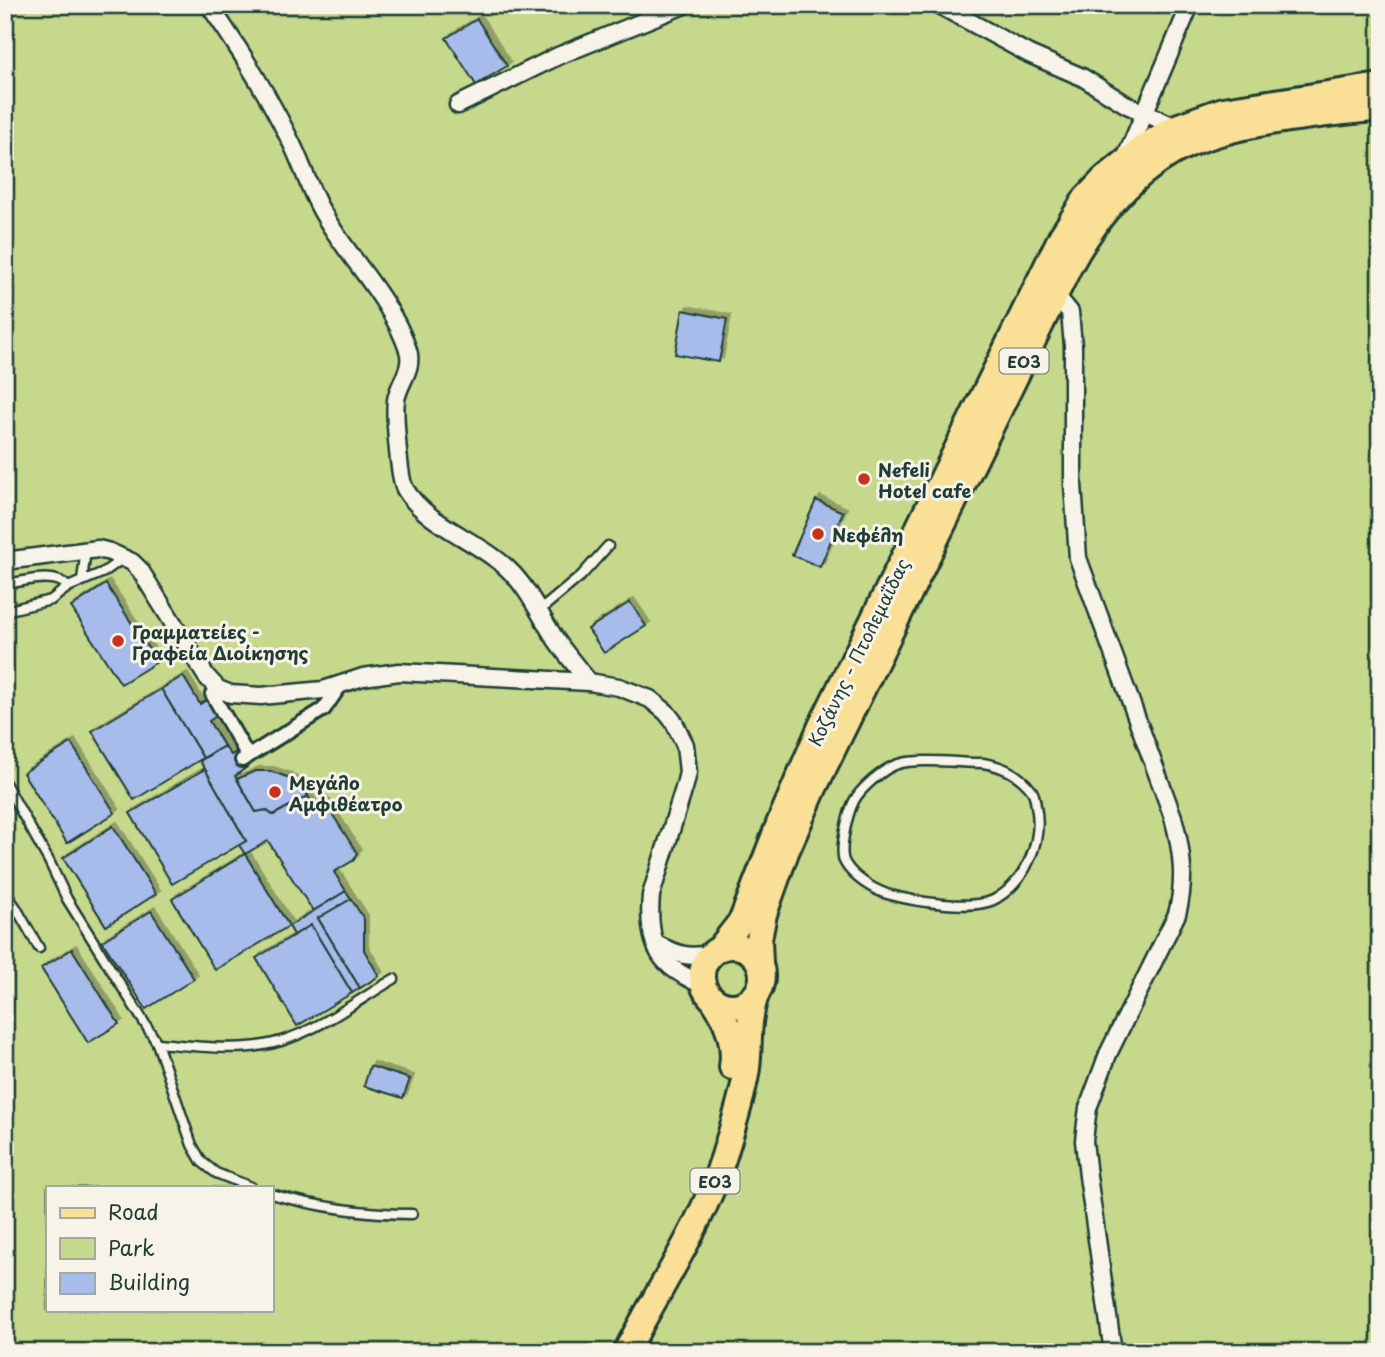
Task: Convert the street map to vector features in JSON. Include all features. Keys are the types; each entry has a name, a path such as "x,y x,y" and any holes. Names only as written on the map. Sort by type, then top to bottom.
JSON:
{"main road":[{"name":"Κοζάνης - Πτολεμαΐδας","path":"717,950 742,920 821,726 1061,237 1086,198 1124,162 1175,127 1223,110 1380,86"},
{"name":"Κοζάνης - Πτολεμαΐδας","path":"760,963 760,927 786,852 848,716 1082,243 1108,207 1136,179 1187,145 1216,134 1380,108"},
{"path":"717,950 732,946 743,948 753,954 760,963"},
{"name":"ΕΟ3","path":"608,1352 694,1191 716,1130 734,1056 729,1028 709,993 703,968 717,950"},
{"name":"ΕΟ3","path":"626,1352 718,1174 743,1089 748,1061 749,1017 762,979 760,963"},
{"path":"709,993 724,1004 736,1006 756,995"}],"street":[{"path":"209,5 273,108 323,213 380,295 405,341 410,365 395,405 400,471 404,488 414,501 442,524 510,571 589,682"},
{"path":"458,105 558,56 684,5"},
{"path":"1124,162 1190,5"},
{"path":"942,6 1029,54 1082,77 1144,113 1175,127"},
{"path":"1056,295 1070,312 1073,346 1073,484 1078,558 1173,817 1182,857 1182,896 1177,914 1108,1054 1088,1108 1084,1141 1113,1352"},
{"path":"5,561 86,549 110,552 123,558 140,570 206,676 218,689 231,694 261,696 323,690 363,677 398,672 589,682 627,689 650,699 674,722 685,745 688,772 651,895 649,916 656,944 665,962 709,993"},
{"path":"218,689 212,694 245,758 324,709 340,686"},
{"path":"656,944 685,956 696,957 717,950"}],"lane":[{"path":"539,611 580,576 608,546"},
{"path":"82,581 86,549"},
{"path":"5,611 51,600 68,587 104,572 123,558"},
{"path":"5,584 53,578 68,587"},
{"path":"983,763 1000,766 1017,776 1033,793 1038,830 1034,849 1025,870 996,900 957,905 886,893 864,882 845,863 842,844 854,800 885,770 899,764 983,763"},
{"path":"5,783 37,837 67,900 158,1043 192,1145 202,1162 216,1173 248,1186"},
{"path":"5,892 39,948"},
{"path":"158,1043 215,1047 280,1042 323,1021 394,979"},
{"path":"273,1194 338,1210 412,1214"}],"green space":[{"path":"5,5 1380,5 1380,1352 5,1352"}],"building":[{"path":"477,19 507,66 476,85 446,38"},
{"path":"683,310 727,319 719,362 675,354"},
{"name":"Νεφέλη","path":"816,500 843,512 820,567 792,555"},
{"name":"Γραμματείες - Γραφεία Διοίκησης","path":"106,584 157,662 121,684 71,607"},
{"path":"630,602 646,626 604,653 588,629"},
{"path":"183,676 200,704 208,699 218,715 209,721 224,746 203,758 161,689"},
{"path":"161,689 203,758 134,800 92,731"},
{"path":"71,743 115,813 67,843 23,773"},
{"path":"224,746 231,755 237,752 247,767 235,776 256,812 266,810 273,815 308,796 314,807 324,801 357,853 354,860 334,872 346,891 313,911 268,841 245,854 239,845 246,841 200,761"},
{"path":"205,769 246,841 172,884 130,813"},
{"name":"Μεγάλο Αμφιθέατρο","path":"255,771 270,771 287,777 303,788 308,796 273,815 266,810 256,812 237,779"},
{"path":"113,826 156,894 106,926 63,858"},
{"path":"245,854 289,926 215,970 172,899"},
{"path":"346,891 351,899 318,918 360,988 352,993 311,925 294,935 289,926"},
{"path":"351,899 364,919 364,950 379,976 360,988 318,918"},
{"path":"151,911 194,979 146,1009 102,941"},
{"path":"311,925 352,993 297,1026 256,958"},
{"path":"72,949 119,1024 88,1043 41,968"},
{"path":"370,1066 410,1079 403,1098 364,1086"}],"place":[{"name":"Nefeli Hotel cafe","path":"864,479"},
{"name":"Νεφέλη","path":"818,534"},
{"name":"Γραμματείες - Γραφεία Διοίκησης","path":"118,641"},
{"name":"Μεγάλο Αμφιθέατρο","path":"275,792"}]}
